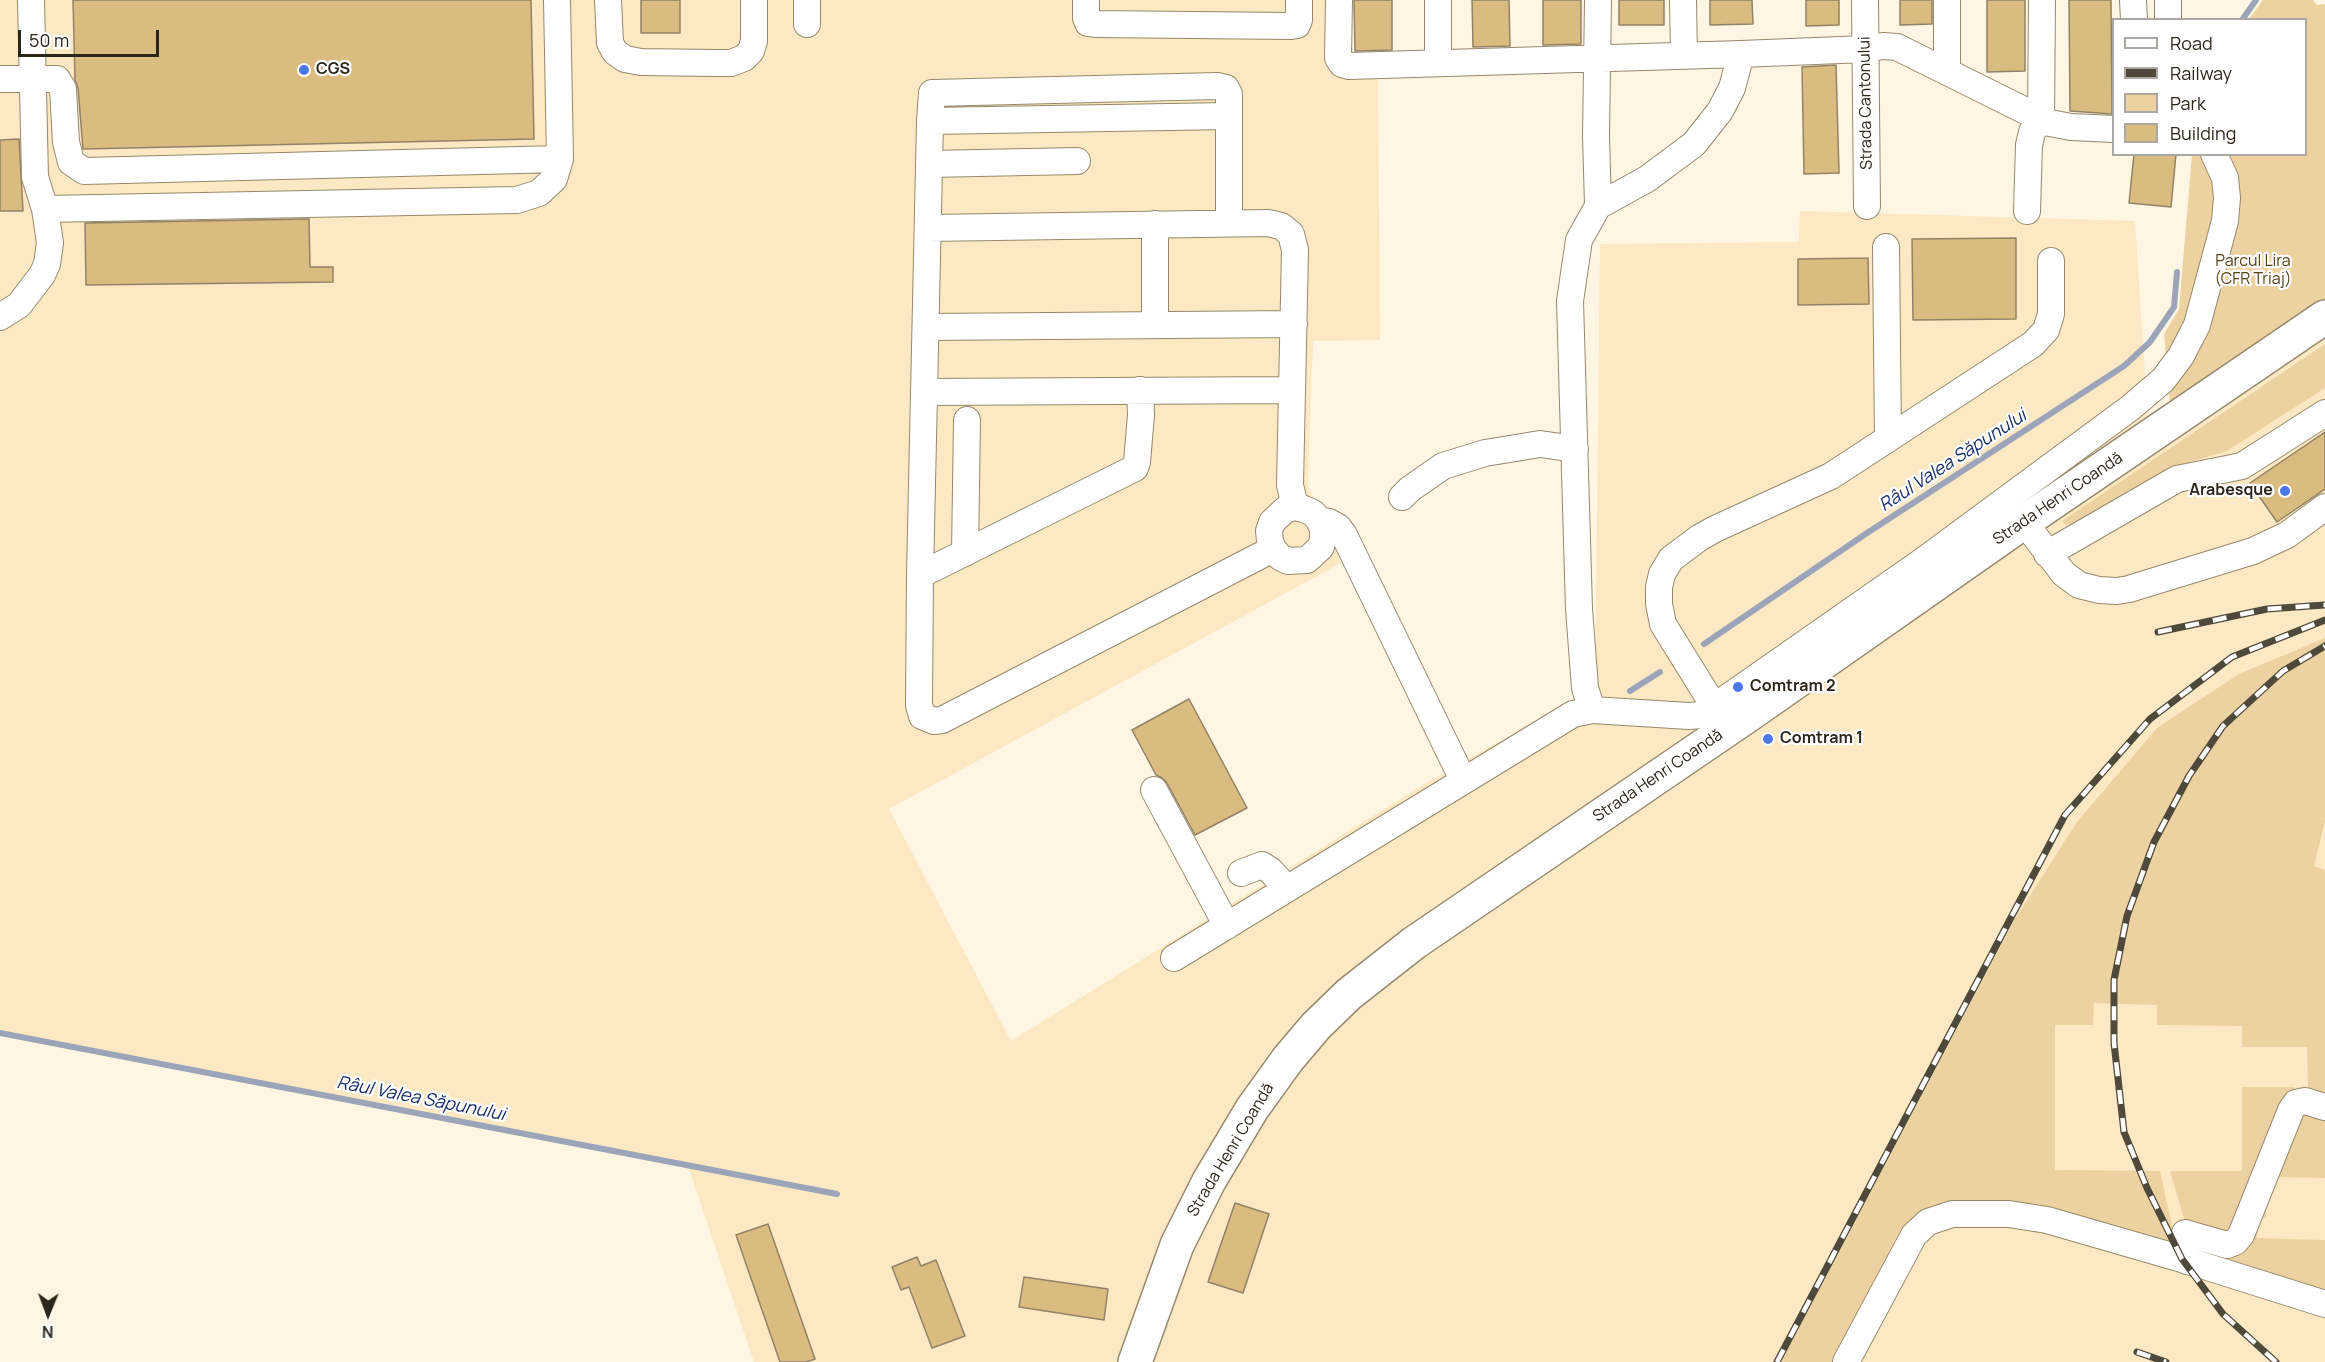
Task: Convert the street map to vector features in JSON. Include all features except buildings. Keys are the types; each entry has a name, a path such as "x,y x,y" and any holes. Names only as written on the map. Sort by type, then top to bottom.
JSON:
{"main road":[{"name":"Strada Henri Coandă","path":"1135,1362 1177,1245 1209,1181 1252,1109 1288,1059 1316,1026 1349,994 1414,943 1721,718 2024,522 2325,317"}],"street":[{"path":"0,317 19,305 42,275 47,264 50,243 45,209 35,177 32,0"},
{"path":"45,209 518,200 539,194 554,179 560,159 557,0"},
{"path":"608,0 610,43 615,52 625,59 641,62 731,63 744,58 751,51 754,41 754,0"},
{"path":"1086,0 1086,18 1088,23 1095,24 1291,26 1297,25 1299,20 1299,0"},
{"path":"1339,0 1338,58 1342,64 1349,66 1897,47 2041,119 2058,125 2112,129"},
{"path":"1438,0 1438,62"},
{"path":"1592,710 1585,688 1583,661 1570,301 1579,240 1598,206 1598,0"},
{"path":"1683,0 1684,55"},
{"name":"Strada Cantonului","path":"1865,0 1867,206"},
{"path":"1947,0 1947,71"},
{"path":"2027,211 2030,139 2041,119 2042,0"},
{"path":"2133,0 2134,18"},
{"path":"2168,0 2168,18"},
{"path":"1598,206 1647,179 1694,144 1720,111 1732,88 1741,54"},
{"path":"0,79 57,80 63,89 66,142 71,162 84,171 560,159"},
{"path":"1229,223 1229,94 1226,88 1218,86 932,93 920,575 919,705 922,716 934,721 942,720 1273,549"},
{"path":"1174,958 1573,714 1592,710 1721,718 1929,556 2130,408 2163,380 2181,356 2197,326 2225,221 2227,198 2225,178 2215,156"},
{"path":"929,164 1077,161"},
{"path":"928,228 1229,223 1268,223 1281,226 1291,234 1295,250 1290,485 1295,507"},
{"path":"1155,224 1155,325"},
{"path":"1886,248 1888,439"},
{"path":"1721,718 1664,624 1659,604 1659,587 1662,574 1671,559 1715,529 1831,476 2033,344 2046,330 2051,314 2051,261"},
{"path":"926,327 1294,324"},
{"path":"920,575 1135,468 1141,415 1140,390"},
{"path":"924,392 1292,390"},
{"path":"2047,554 2177,479 2242,466 2325,413"},
{"path":"965,553 967,420"},
{"path":"1402,497 1443,466 1485,453 1540,444 1575,449"},
{"path":"2024,522 2064,574 2079,585 2099,590 2117,591 2266,546 2287,536 2325,507"},
{"path":"1304,508 1319,520 1323,529 1321,547 1307,560 1288,561 1273,549 1270,541 1272,522 1286,509 1304,508"},
{"path":"1319,520 1338,527 1344,535 1463,780"},
{"path":"1154,790 1227,926"},
{"path":"1241,873 1262,866 1271,871 1287,890"},
{"path":"2187,1261 2183,1251 2185,1233 2227,1245 2235,1242 2241,1235 2290,1110 2296,1104 2305,1101 2325,1107"},
{"path":"1846,1362 1914,1235 1928,1222 1952,1214 2009,1214 2047,1220 2325,1304"}],"shaded area":[{"path":"0,0 1341,0 1341,68 1378,69 1380,340 1313,341 1308,485 1341,563 889,809 1011,1041 1426,783 1595,687 1600,244 1799,242 1800,211 2135,221 2150,452 2325,335 2325,1362 754,1362 688,1166 0,1036"}],"green space":[{"name":"Parcul Lira (CFR Triaj)","path":"2263,0 2313,0 2317,5 2325,4 2325,313 2170,405 2164,334 2179,309 2192,156 2307,156 2307,18 2250,18"},
{"path":"2325,344 2325,388 2227,451 2180,465 2158,475 2099,512 2072,525 2064,524 2062,521"},
{"path":"2325,638 2325,821 2314,866 2325,870 2325,1095 2308,1088 2307,1047 2242,1047 2242,1026 2157,1025 2157,1005 2094,1003 2093,1025 2055,1025 2055,1170 2160,1171 2177,1249 1926,1213 1835,1362 1781,1362 2015,919 2077,822 2157,728 2239,674"},
{"path":"2242,1087 2295,1087 2237,1230 2231,1236 2185,1222 2170,1171 2242,1171"},
{"path":"2306,1115 2325,1120 2325,1178 2271,1177 2270,1199 2266,1199 2266,1218 2257,1218 2257,1238 2325,1240 2325,1293 2192,1253 2191,1240 2239,1254 2289,1124 2299,1116"}],"waterway":[{"name":"Râul Valea Săpunului","path":"2243,18 2256,0"},
{"name":"Râul Valea Săpunului","path":"1704,644 1867,533 2124,366 2150,342 2174,307 2177,272"},
{"name":"Râul Valea Săpunului","path":"1630,691 1660,672"},
{"name":"Râul Valea Săpunului","path":"0,1033 837,1194"}],"railway":[{"path":"2158,632 2267,609 2325,605"},
{"path":"1777,1362 2065,815 2150,719 2232,657 2325,620"},
{"path":"2276,1362 2223,1314 2182,1259 2147,1188 2124,1132 2114,1043 2114,980 2127,916 2154,842 2189,776 2223,726 2283,671 2325,646"},
{"path":"2137,1352 2166,1362"}],"place":[{"name":"CGS","path":"304,70"},
{"name":"Arabesque","path":"2285,491"},
{"name":"Comtram 2","path":"1738,687"},
{"name":"Comtram 1","path":"1768,739"}]}
